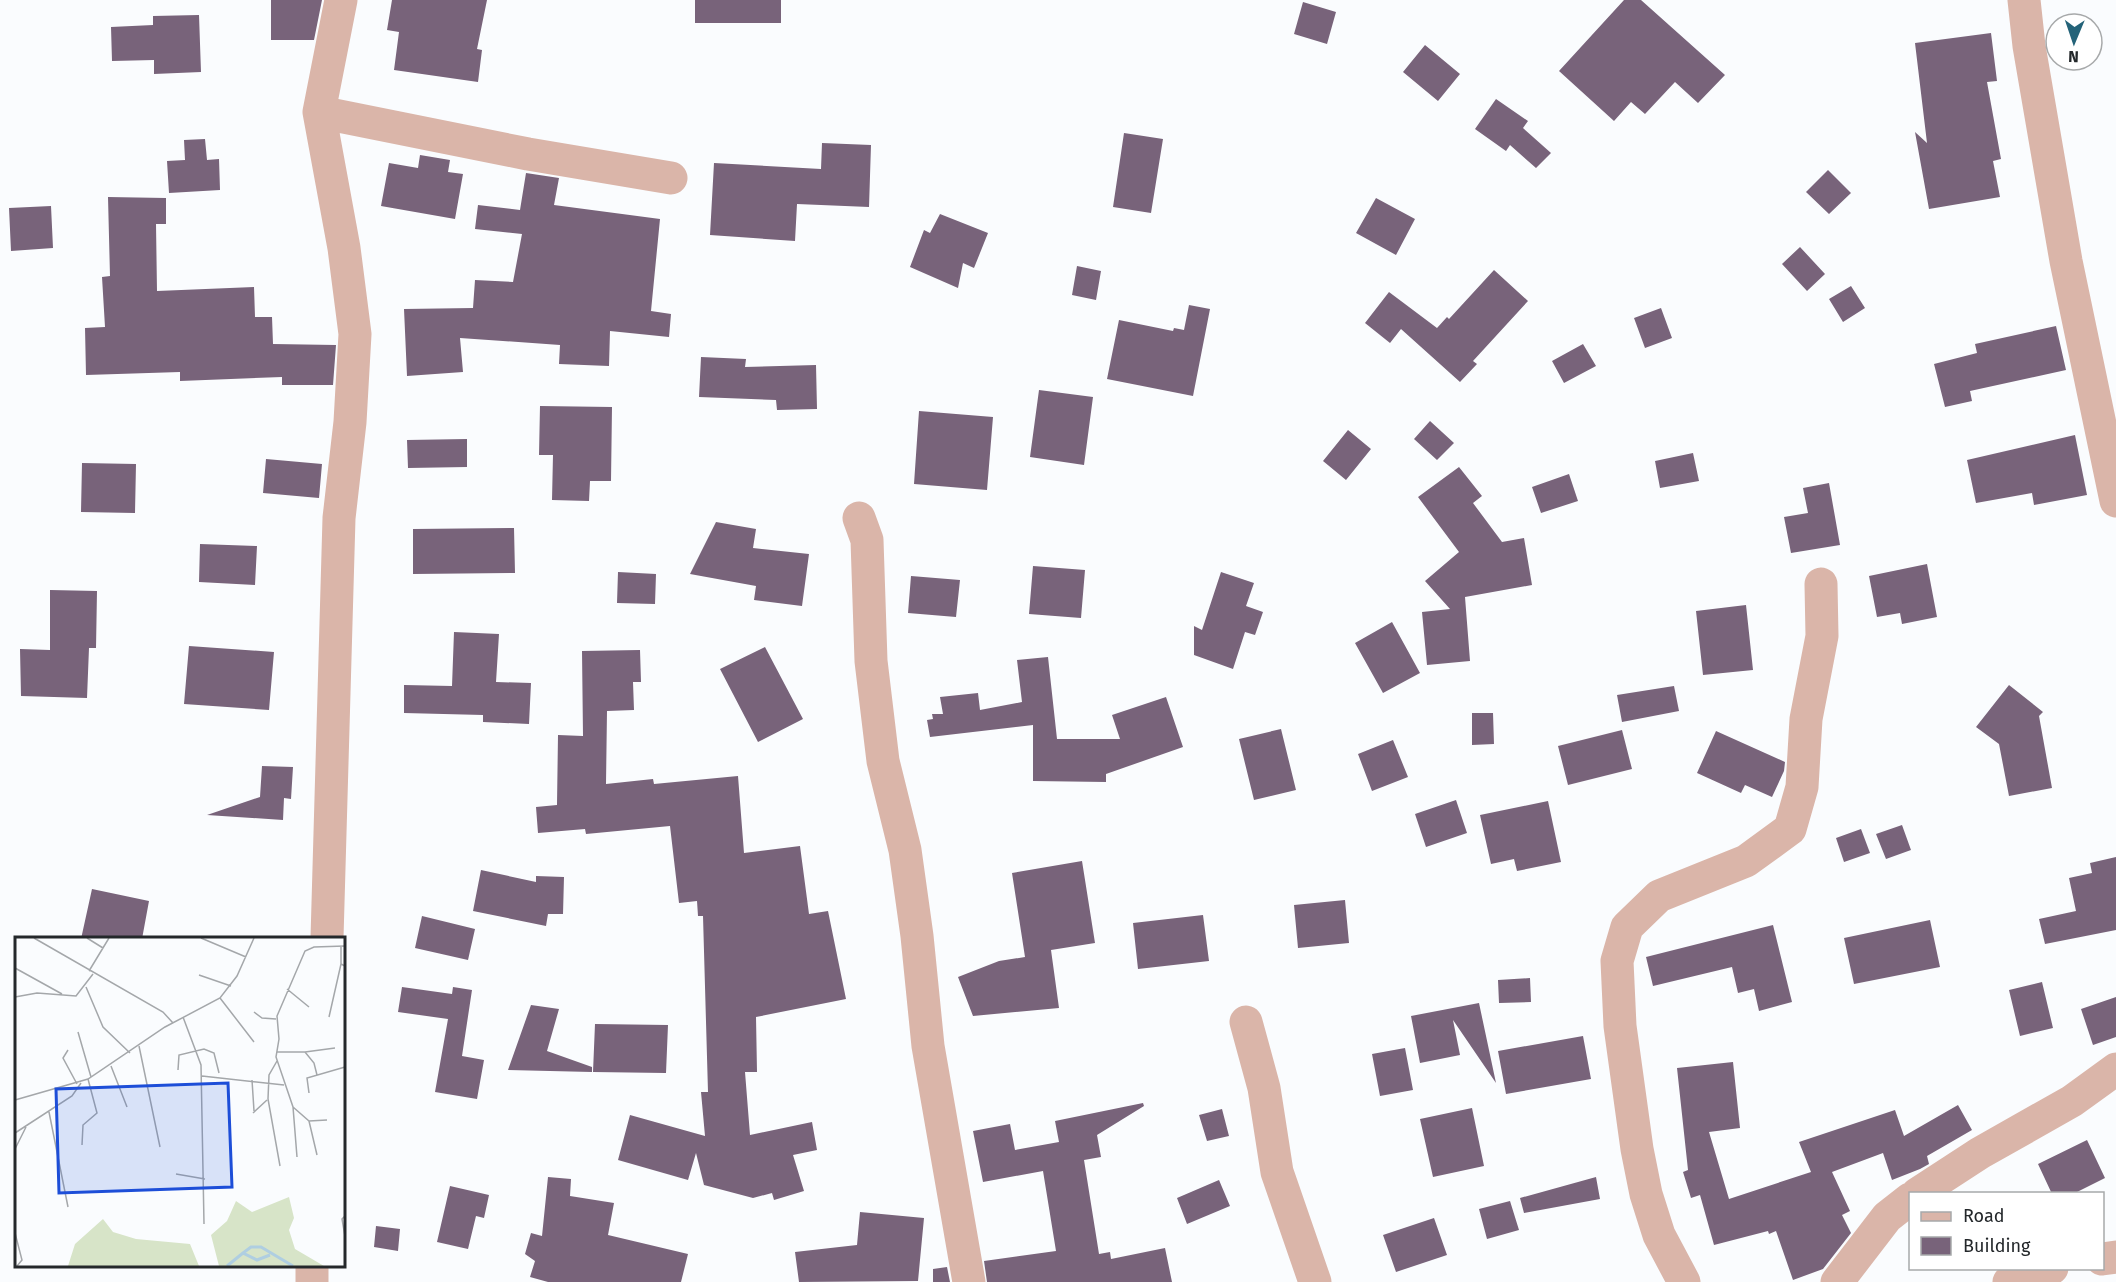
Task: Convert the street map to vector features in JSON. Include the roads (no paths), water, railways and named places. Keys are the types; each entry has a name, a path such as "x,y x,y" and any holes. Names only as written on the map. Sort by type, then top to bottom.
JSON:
{"street":[{"path":"327,937 339,518 350,422 355,334 344,248 319,112 341,0"},
{"path":"2025,0 2029,46 2066,261 2116,501"},
{"path":"319,112 528,154 671,178"},
{"path":"859,518 867,540 871,661 883,761 905,850 917,936 928,1046 969,1282"},
{"path":"1684,1282 1659,1235 1644,1182 1620,1026 1617,961 1627,927 1659,896 1746,861 1790,829 1802,787 1806,718 1822,636 1821,584"},
{"path":"1246,1022 1264,1088 1277,1172 1315,1282"},
{"path":"1920,1192 1980,1153 2072,1101 2116,1069"},
{"path":"1837,1282 1887,1217 1909,1200"},
{"path":"2009,1282 2049,1270"}]}
